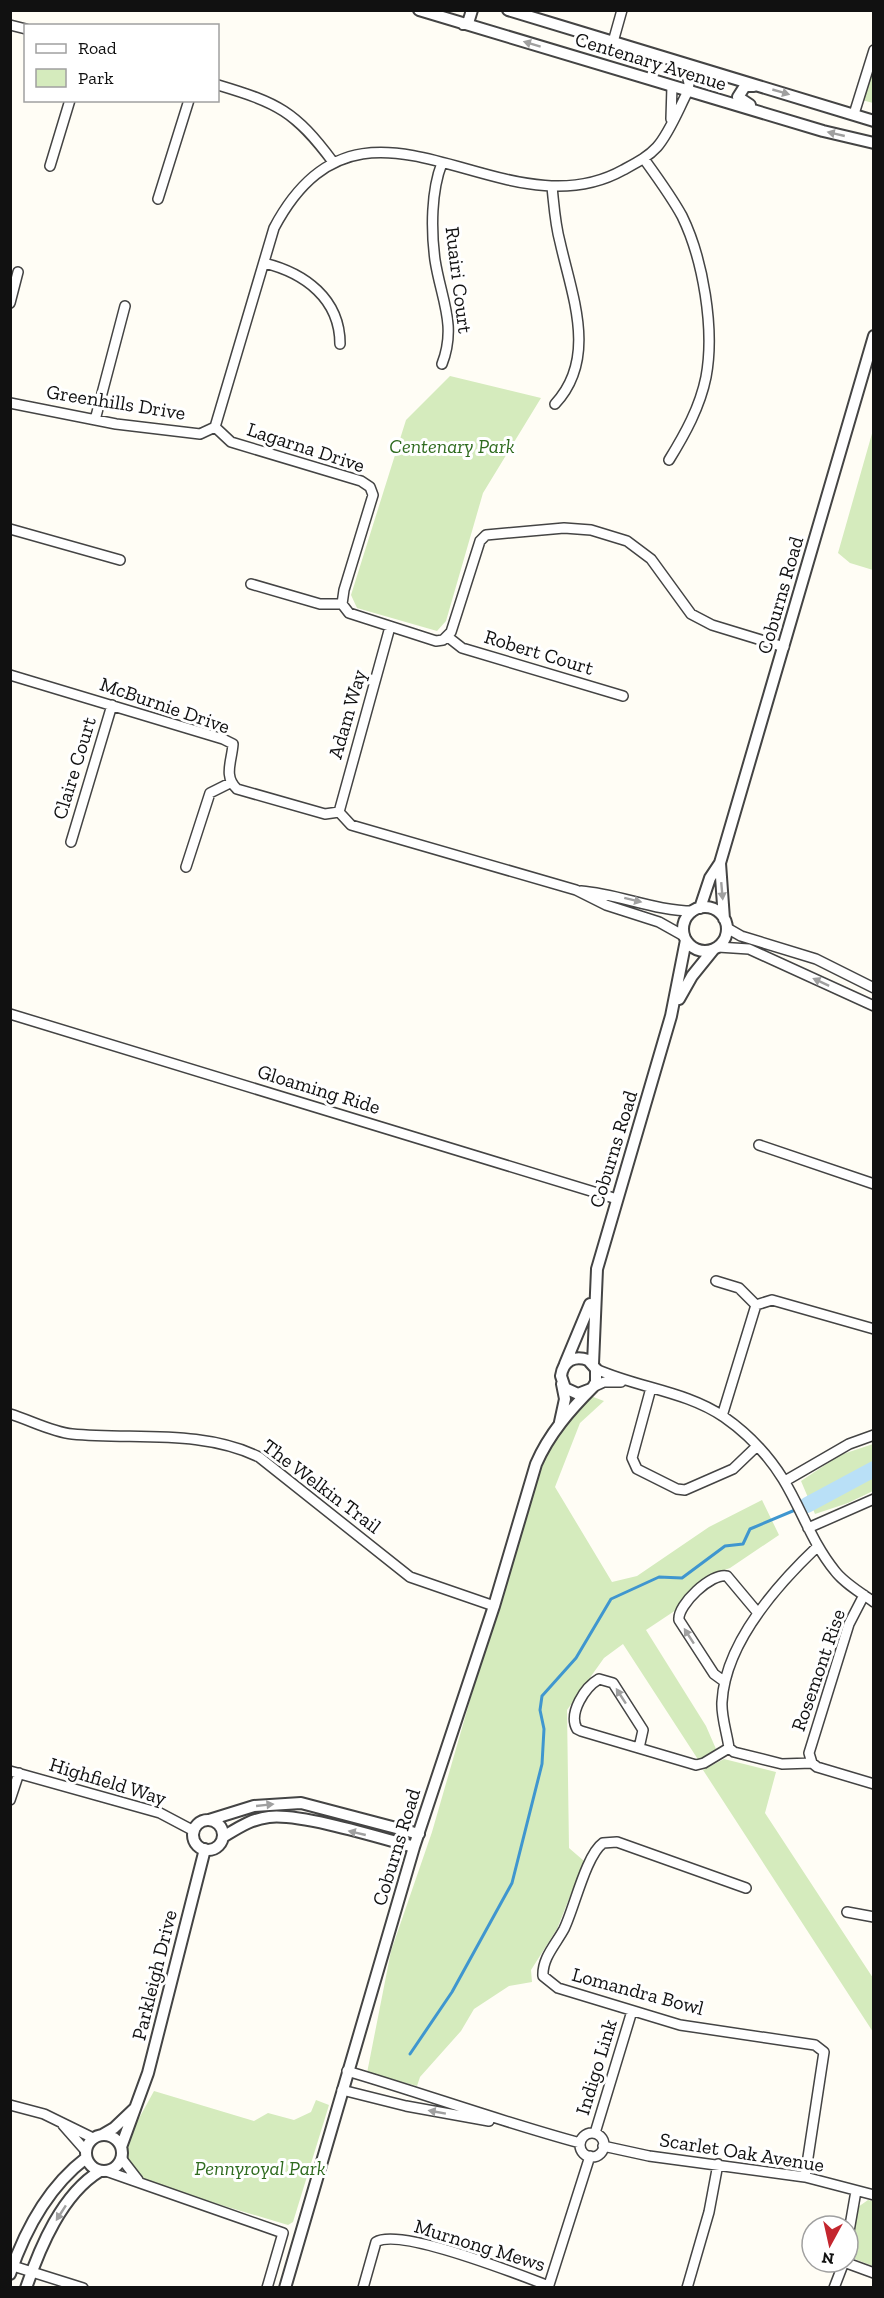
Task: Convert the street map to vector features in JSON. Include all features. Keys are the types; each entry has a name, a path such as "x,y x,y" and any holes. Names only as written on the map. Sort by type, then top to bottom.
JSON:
{"street":[{"name":"Centenary Avenue","path":"419,10 794,123 873,143"},
{"path":"463,24 468,22 472,10"},
{"name":"Centenary Avenue","path":"508,10 873,121"},
{"path":"613,42 622,10"},
{"path":"854,114 873,50"},
{"path":"215,427 274,228 289,200 305,182 333,162 352,154 380,153 406,154 552,187 582,185 609,178 644,159 658,146 688,91 684,64"},
{"path":"219,85 282,108 312,134 333,162"},
{"path":"671,121 672,86"},
{"path":"759,86 745,86 739,92 738,99 775,112 794,123"},
{"path":"50,166 69,102"},
{"path":"158,199 188,102"},
{"path":"644,159 683,218 704,283 708,335 706,376 692,422 669,460"},
{"name":"Ruairi Court","path":"441,364 449,346 448,317 435,260 433,222 438,172 442,163"},
{"path":"552,187 559,241 573,287 579,333 576,369 568,390 555,404"},
{"path":"264,264 286,268 315,288 335,311 340,327 340,344"},
{"path":"10,303 18,272"},
{"path":"95,420 125,306"},
{"name":"Coburns Road","path":"697,910 710,878 720,863 873,336"},
{"name":"Greenhills Drive","path":"10,403 95,420 200,434 215,427"},
{"name":"Lagarna Drive","path":"215,427 231,442 362,481 370,487 373,495 342,604"},
{"path":"251,584 320,604 342,604 349,614 436,641 448,637 480,541 486,535 564,528 591,530 627,541 651,559 691,614 712,625 784,647"},
{"path":"10,529 120,560"},
{"name":"Adam Way","path":"339,812 390,627"},
{"name":"Robert Court","path":"448,637 462,648 623,696"},
{"name":"McBurnie Drive","path":"10,675 223,739 233,744 228,770 230,783"},
{"name":"Claire Court","path":"71,842 112,705"},
{"path":"186,867 210,793 230,783 237,789 325,814 339,812 351,825 576,890 606,905 659,922 685,938 700,951 716,948 749,949 873,1006"},
{"name":"Coburns Road","path":"720,863 725,923"},
{"path":"576,890 604,892 677,911 714,909 725,923 741,936 816,959 873,988"},
{"path":"685,938 684,922 697,910"},
{"path":"716,948 725,939 725,923"},
{"name":"Coburns Road","path":"594,1367 594,1293 597,1269 671,1016 685,938"},
{"name":"Coburns Road","path":"671,1016 688,982 716,948"},
{"name":"Gloaming Ride","path":"10,1014 616,1199"},
{"path":"759,1145 873,1184"},
{"path":"716,1281 739,1288 756,1305"},
{"name":"Coburns Road","path":"565,1364 594,1293"},
{"path":"756,1305 772,1300 873,1329"},
{"path":"722,1416 756,1305"},
{"path":"624,1382 594,1367 588,1360 575,1358 565,1364 562,1382 571,1392 578,1394 604,1382 624,1382 695,1402 722,1416 757,1446 784,1482 817,1547 836,1573 873,1602"},
{"path":"592,1388 596,1382 594,1367"},
{"name":"Coburns Road","path":"559,1425 566,1399 562,1382"},
{"name":"Coburns Road","path":"285,2288 414,1847 494,1606 536,1464 546,1443 559,1425 592,1388"},
{"path":"651,1388 632,1458 637,1469 677,1489 692,1489 733,1469 757,1446"},
{"name":"The Welkin Trail","path":"10,1414 69,1434 210,1441 237,1446 259,1457 410,1577 494,1606"},
{"path":"784,1482 849,1444 873,1435"},
{"path":"807,1528 873,1499"},
{"path":"812,1763 782,1764 734,1752 729,1748 722,1703 725,1682 739,1645 758,1613 783,1580 817,1547"},
{"path":"725,1682 714,1674 679,1620 678,1615 682,1606 714,1577 721,1575 727,1576 758,1613"},
{"name":"Rosemont Rise","path":"864,1595 849,1624 809,1753 812,1763 873,1784"},
{"path":"639,1748 643,1730 613,1683 603,1678 595,1681 578,1704 574,1715 575,1726 581,1731 696,1765 704,1763 729,1748"},
{"path":"10,1800 15,1772"},
{"name":"Highfield Way","path":"15,1772 160,1814 194,1830"},
{"path":"414,1847 293,1818 271,1816 252,1820 223,1837 218,1846 205,1849 196,1844 194,1830 200,1822 254,1806 302,1803 419,1834"},
{"path":"209,1820 218,1824 223,1837"},
{"name":"Lomandra Bowl","path":"746,1888 617,1842 599,1846 564,1929 548,1956 543,1976 558,1988 680,2025 815,2045 824,2052 805,2177"},
{"name":"Parkleigh Drive","path":"121,2152 148,2073 205,1849"},
{"path":"847,1912 873,1917"},
{"name":"Indigo Link","path":"595,2133 632,2011"},
{"path":"347,2071 439,2098 515,2126"},
{"path":"342,2090 406,2106 515,2126 580,2143"},
{"path":"10,2105 98,2136 114,2138 140,2182"},
{"name":"Parkleigh Drive","path":"98,2136 114,2128 136,2108"},
{"path":"59,2121 86,2154 91,2167 283,2233 267,2288"},
{"path":"595,2133 601,2137 603,2146 600,2153 590,2156 582,2151 580,2143 584,2136 595,2133"},
{"path":"83,2288 32,2272 12,2270 20,2246 39,2211 98,2136"},
{"name":"Scarlet Oak Avenue","path":"603,2146 649,2156 805,2177 873,2195"},
{"path":"26,2288 61,2213 79,2188 103,2171 116,2167 121,2152"},
{"path":"549,2287 590,2156"},
{"path":"687,2288 710,2212 718,2164"},
{"path":"852,2214 856,2191"},
{"name":"Murnong Mews","path":"363,2288 376,2242 394,2238 465,2255 549,2287"}],"green space":[{"path":"873,62 873,103 862,100"},
{"name":"Centenary Park","path":"450,376 541,398 483,493 446,621 437,631 357,608 351,595 406,420"},
{"path":"873,430 873,570 850,563 838,553"},
{"path":"588,1395 604,1401 580,1423 555,1487 612,1582 637,1576 709,1527 762,1500 779,1535 730,1568 711,1575 673,1612 646,1630 706,1726 716,1749 699,1761 623,1644 604,1658 567,1710 569,1848 584,1861 557,1929 531,1970 532,1982 509,1986 474,2009 461,2031 420,2077 417,2086 367,2073 391,1951 432,1832 539,1461"},
{"path":"873,1444 873,1491 848,1503 815,1514 801,1481 840,1455"},
{"path":"724,1759 776,1772 765,1813 873,1978 873,2032 703,1770"},
{"name":"Pennyroyal Park","path":"154,2091 254,2121 268,2113 294,2120 311,2112 316,2100 329,2105 293,2222 288,2225 141,2181 126,2162 126,2142"},
{"path":"868,2200 873,2201 873,2266 860,2261 858,2207"}],"waterway":[{"path":"807,1505 874,1469"},
{"path":"410,2054 452,1992 512,1883 542,1764 544,1729 540,1710 542,1696 576,1658 611,1599 659,1577 682,1578 725,1546 743,1544 750,1529 807,1505"}]}
